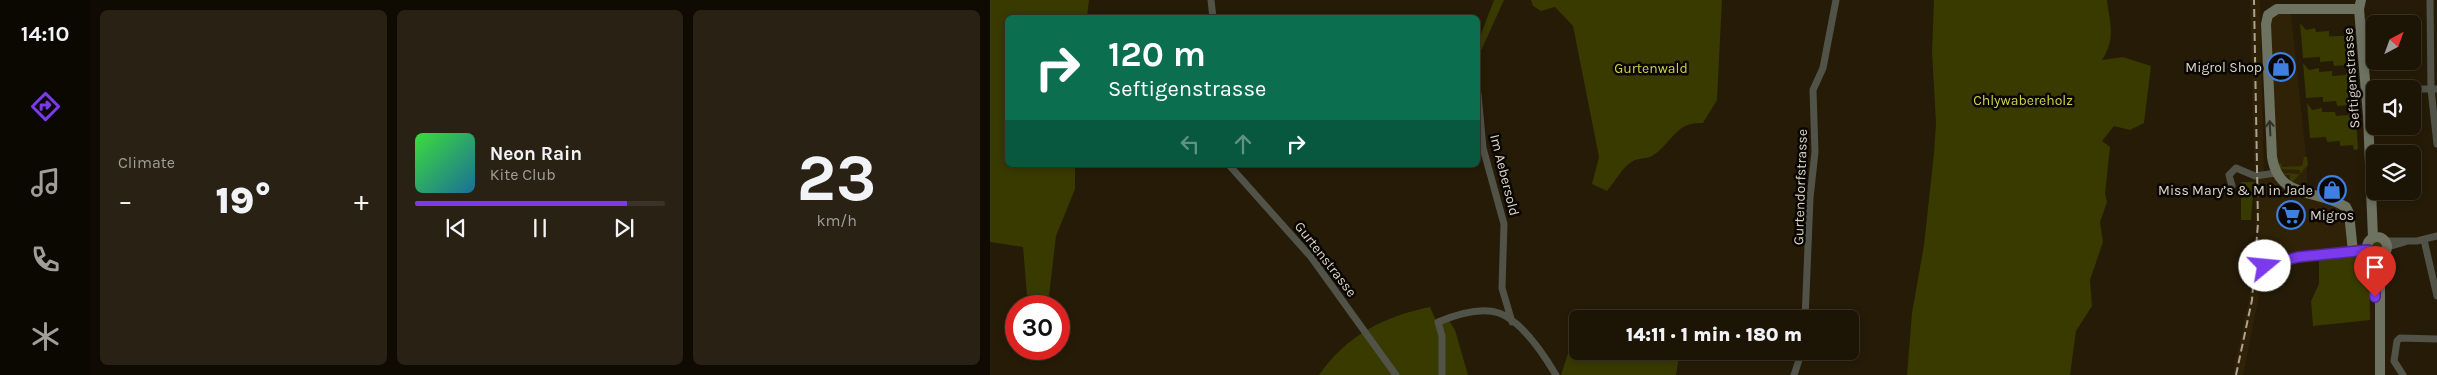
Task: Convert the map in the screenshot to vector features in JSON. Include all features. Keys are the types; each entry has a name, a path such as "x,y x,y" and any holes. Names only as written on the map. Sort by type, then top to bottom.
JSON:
{"main road":[{"name":"Seftigenstrasse","path":"2276,173 2272,157 2267,17 2277,9 2359,3 2370,145"},
{"path":"2276,173 2291,187 2347,208 2352,249 2377,247"},
{"name":"Seftigenstrasse","path":"2374,200 2377,247"},
{"name":"Seftigenstrasse","path":"2376,200 2380,375"}],"street":[{"path":"1211,0 1213,15"},
{"name":"Gurtendorfstrasse","path":"1806,310 1810,198 1816,152 1813,90 1822,68 1836,0"},
{"path":"2430,0 2437,144"},
{"path":"2421,89 2434,89"},
{"name":"Im Aebersold","path":"1480,116 1483,148 1504,224 1502,288 1512,322"},
{"name":"Gurtenstrasse","path":"1231,167 1311,257 1396,375"},
{"path":"2232,186 2229,174 2236,168 2255,176 2276,173"},
{"path":"2377,247 2424,240 2437,236"},
{"path":"2424,240 2437,296"},
{"path":"2265,266 2298,257 2352,249"},
{"path":"1442,375 1442,336 1438,322 1458,315 1484,311 1497,312 1512,322 1534,343 1556,375"},
{"path":"2403,375 2394,361 2396,341 2400,338 2437,339"},
{"path":"1794,375 1799,360"}],"shaded area":[{"path":"2250,0 2260,0 2264,178 2273,177 2344,209 2348,248 2282,257 2281,251 2265,249 2258,301 2243,375 2233,375 2249,300 2256,238"},
{"path":"2291,13 2307,165 2307,192 2295,187 2276,167 2268,19 2273,14"}],"green space":[{"path":"990,0 1089,0 1087,15 1005,15 1005,167 1075,167 1075,189 1056,236 1049,295 1027,295 1023,247 990,242"},
{"path":"1494,0 1504,0 1480,53 1480,37"},
{"name":"Gurtenwald","path":"1531,0 1722,0 1717,100 1703,123 1694,123 1680,129 1652,156 1629,163 1607,191 1592,184 1599,157 1573,26 1555,7 1541,11 1533,6"},
{"name":"Chlywabereholz","path":"1934,0 2107,0 2111,38 2102,60 2123,57 2151,66 2144,123 2130,130 2114,126 2102,141 2110,147 2105,194 2107,202 2100,222 2103,242 2090,280 2092,306 2076,331 2070,375 1907,375 1912,313 1924,245 1934,153 1936,123 1932,52"},
{"path":"2300,23 2306,30 2315,28 2316,32 2329,31 2329,36 2351,37 2358,149 2354,150 2353,145 2340,146 2340,141 2327,142 2326,137 2310,138 2307,103 2312,110 2322,108 2322,112 2335,112 2336,116 2349,115 2350,105 2337,106 2336,101 2323,102 2323,97 2306,98 2303,63 2309,70 2319,68 2319,72 2332,71 2332,76 2346,75 2346,65 2334,66 2333,61 2320,62 2320,57 2303,58"},
{"path":"2304,157 2307,157 2308,165 2300,174 2300,170 2279,169 2276,164 2281,163 2282,167 2302,166"},
{"path":"2280,173 2300,174 2292,183 2287,180 2290,180 2290,175 2281,175"},
{"path":"2241,182 2254,182 2251,220 2241,220"},
{"path":"2374,240 2380,240 2384,247 2380,254 2374,254 2370,250 2370,244"},
{"path":"2355,253 2369,264 2370,320 2313,326 2311,301 2319,284 2319,258"},
{"path":"1430,307 1437,323 1448,319 1455,330 1468,375 1319,375 1341,349 1367,330 1397,316"},
{"path":"1569,350 1569,360 1678,360 1676,375 1561,375"}],"railway":[{"path":"2236,375 2252,300 2258,223 2254,0"}],"place":[{"name":"Migrol Shop","path":"2281,67"},
{"name":"Miss Mary’s & M in Jade","path":"2332,190"},
{"name":"Migros","path":"2291,215"}],"route":[{"path":"2265,266 2298,257 2368,250 2375,257 2375,297"}]}
